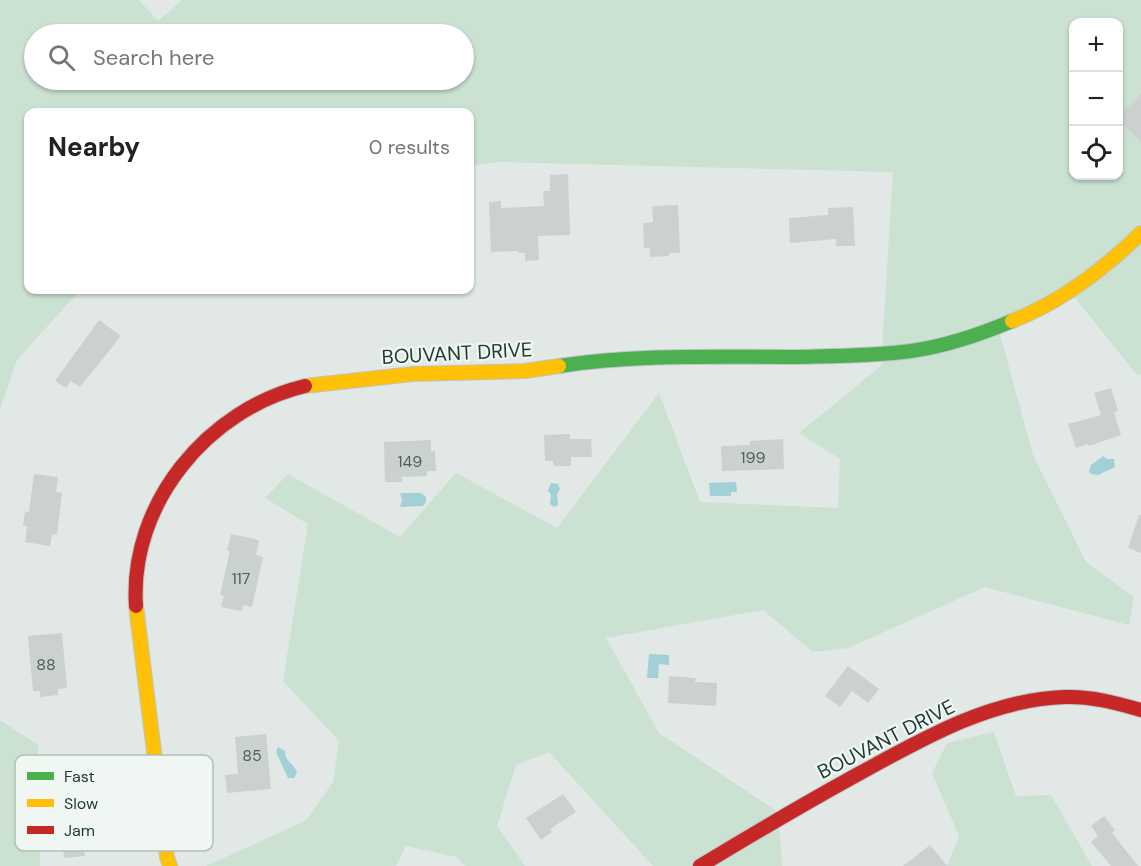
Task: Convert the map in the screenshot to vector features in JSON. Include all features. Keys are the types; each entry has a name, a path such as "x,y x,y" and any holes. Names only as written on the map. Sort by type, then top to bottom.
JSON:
{"street":[{"name":"BOUVANT DRIVE","path":"154,755 136,600 142,546 163,493 180,467 207,438 242,411 295,388 316,383 413,374 525,370 640,358 854,356 930,348 1005,325 1044,307 1108,263 1141,232"},
{"name":"BOUVANT DRIVE","path":"700,866 775,819 961,720 1032,700 1061,697 1090,698 1141,710"},
{"name":"BOUVANT DRIVE","path":"166,851 170,866"}],"green space":[{"path":"0,0 139,0 158,21 182,0 1141,0 1141,374 1138,376 1071,293 1000,334 1033,455 1086,562 1134,597 1129,625 985,587 848,648 813,652 763,610 606,638 659,733 778,812 782,866 653,866 549,752 516,765 497,826 525,866 465,866 457,857 406,846 396,866 206,866 307,820 333,782 339,741 283,681 308,524 265,498 288,474 400,537 456,473 557,528 659,393 700,502 838,508 840,459 799,433 881,366 893,172 499,162 474,165 474,108 24,108 24,294 76,294 17,360 0,409"},
{"path":"0,720 38,745 38,755 15,755 15,851 40,851 40,866 0,866"},
{"path":"994,732 1016,796 1051,795 1092,866 947,866 959,836 932,773 947,743"}],"water":[{"path":"1103,456 1107,459 1114,459 1115,467 1098,475 1091,474 1089,471 1091,465"},
{"path":"736,482 737,492 731,492 731,496 710,496 709,483"},
{"path":"551,483 558,484 560,489 557,494 558,505 554,507 550,504 551,494 548,491"},
{"path":"400,493 421,493 426,497 426,502 423,506 400,507 402,500"},
{"path":"649,654 669,655 669,665 659,664 658,678 647,678"},
{"path":"278,747 285,751 286,757 296,770 294,778 288,778 276,752"}],"building":[{"path":"1141,94 1141,142 1123,124 1123,112"},
{"path":"568,174 570,235 538,236 539,260 525,261 525,253 518,253 518,251 491,252 489,202 501,201 501,208 544,206 543,191 550,191 550,175"},
{"path":"678,205 680,253 650,257 650,248 644,248 643,223 653,222 652,206"},
{"path":"853,207 855,246 836,246 836,239 790,243 789,218 828,215 828,208"},
{"path":"99,320 121,336 80,387 71,381 66,388 55,381"},
{"path":"1111,388 1118,411 1114,412 1121,435 1076,448 1068,424 1101,415 1094,393"},
{"path":"570,434 570,439 591,439 592,457 571,457 571,466 554,466 553,461 545,461 544,435"},
{"path":"783,439 784,469 722,471 721,446 750,445 750,441"},
{"path":"431,440 431,451 435,451 436,471 427,471 427,476 402,477 402,482 385,482 384,442"},
{"path":"34,474 58,477 56,492 62,493 57,535 52,534 50,546 25,542 27,526 23,526 25,512 29,512"},
{"path":"1139,515 1141,515 1141,553 1128,548"},
{"path":"231,534 259,540 256,555 263,557 252,607 243,605 242,611 221,607 224,596 220,595 230,551 227,551"},
{"path":"62,633 67,688 58,689 58,695 40,697 40,691 33,691 28,636"},
{"path":"848,666 879,689 868,703 852,691 840,707 825,696"},
{"path":"669,676 696,678 695,682 717,683 716,706 668,703"},
{"path":"266,734 271,789 227,793 225,775 238,774 235,737"},
{"path":"563,794 576,812 550,829 552,832 541,840 526,818"},
{"path":"1104,816 1115,830 1112,833 1138,866 1111,866 1091,842 1098,836 1091,826"},
{"path":"930,845 947,866 903,866"},
{"path":"63,851 84,851 85,856 64,858"}],"traffic: fast":[{"path":"559,366 647,358 854,356 897,353 950,343 1012,321"}],"traffic: slow":[{"path":"1012,321 1081,284 1141,233"},
{"path":"305,386 413,374 525,371 559,366"},
{"path":"136,606 154,755"},
{"path":"166,851 170,866"}],"traffic: jam":[{"path":"136,606 137,568 146,532 161,498 182,466 207,439 237,416 270,398 305,386"},
{"path":"700,866 801,806 959,722 1011,705 1038,699 1065,697 1094,699 1141,710"}]}
